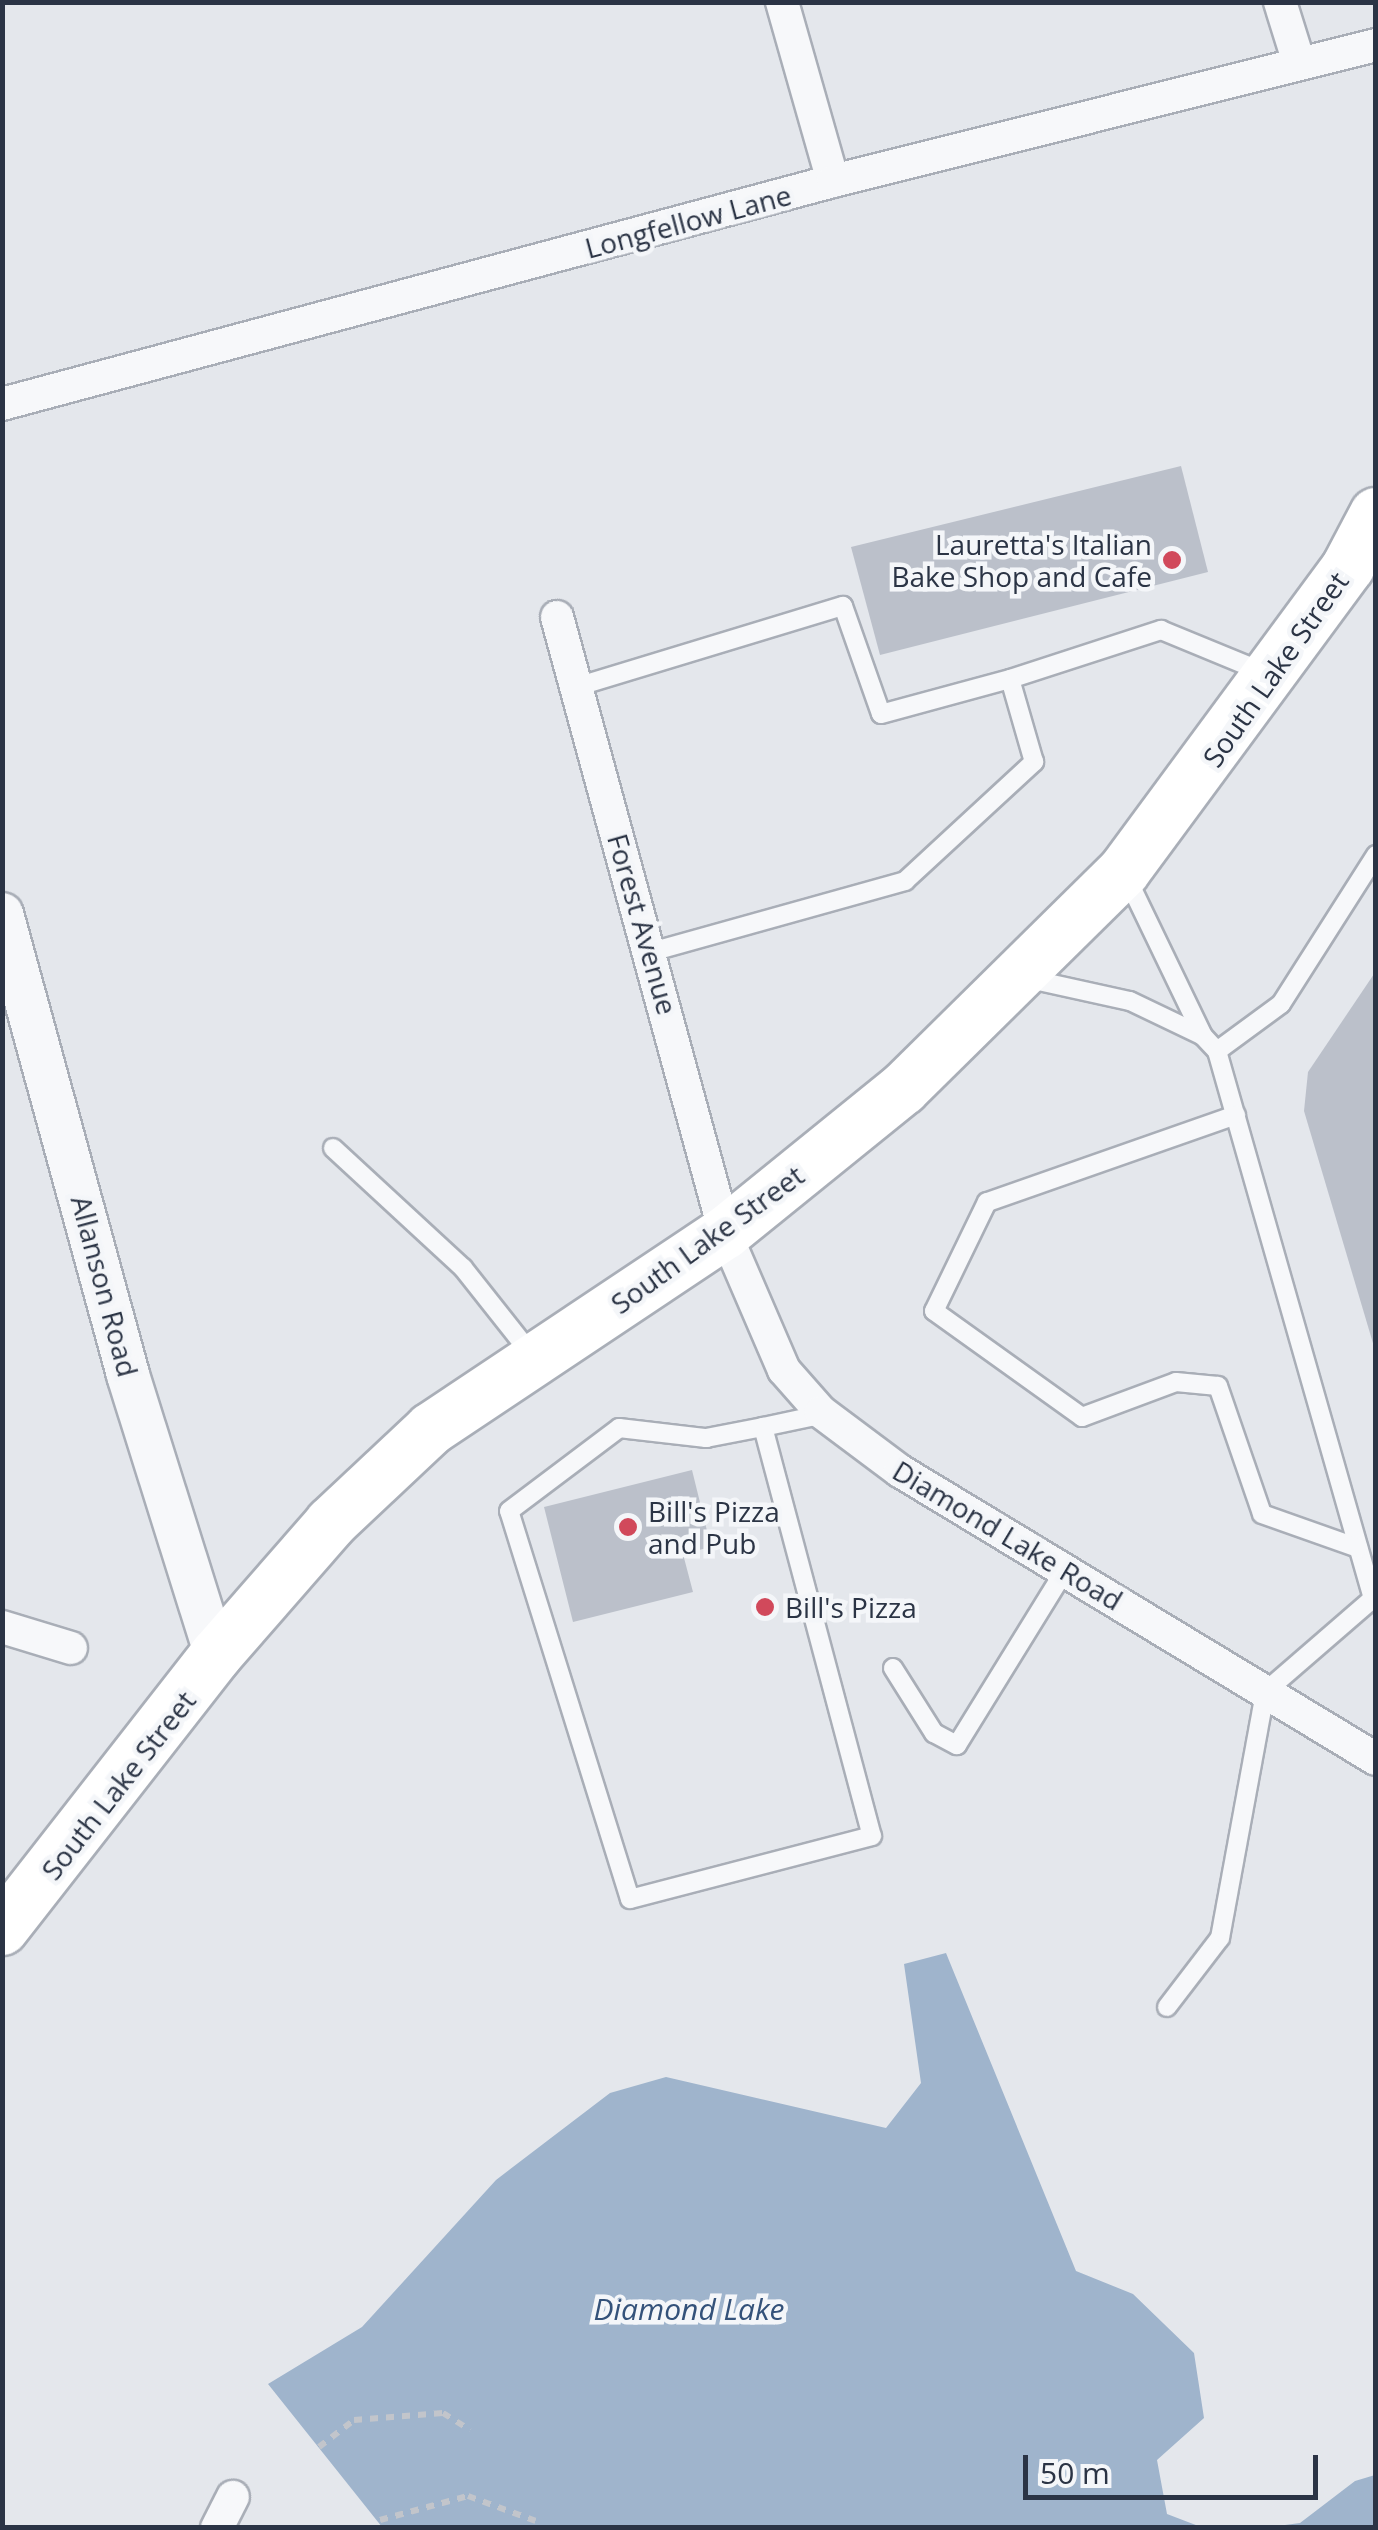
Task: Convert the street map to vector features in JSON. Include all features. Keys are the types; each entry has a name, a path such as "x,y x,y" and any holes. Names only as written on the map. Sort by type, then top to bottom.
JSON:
{"main road":[{"name":"South Lake Street","path":"2,1929 216,1655 331,1523 431,1428 724,1233 904,1089 1124,871 1348,567 1376,514"}],"street":[{"path":"782,2 833,181"},
{"path":"1280,2 1300,63"},
{"name":"Longfellow Lane","path":"2,404 833,181 1376,45"},
{"name":"Forest Avenue","path":"557,617 651,952 724,1233"},
{"name":"Allanson Road","path":"2,914 128,1376 216,1655"},
{"name":"Diamond Lake Road","path":"724,1233 784,1370 824,1414 900,1471 1376,1759"},
{"path":"2,1627 71,1648"},
{"path":"217,2528 233,2497"}],"lane":[{"path":"576,687 843,606 881,714 1010,680 1161,630 1271,675"},
{"path":"651,952 906,880 1034,762 1010,680"},
{"path":"1217,1051 1280,1004 1376,855"},
{"path":"1124,871 1203,1036 1217,1051 1374,1596 1265,1692 1220,1938 1167,2007"},
{"path":"1020,977 1130,1001 1203,1036"},
{"path":"1236,1116 988,1202 934,1311 1082,1417 1176,1382 1218,1386 1262,1514 1358,1548"},
{"path":"333,1148 463,1268 535,1359"},
{"path":"763,1426 872,1836 630,1899 510,1511 619,1428 706,1438 763,1426 824,1414"},
{"path":"893,1668 934,1734 957,1746 1065,1570"}],"path":[{"path":"319,2447 354,2420 443,2413 470,2430"},
{"path":"380,2520 468,2496 536,2521"}],"water":[{"name":"Diamond Lake","path":"946,1953 1076,2271 1133,2294 1194,2353 1204,2418 1157,2460 1167,2514 1201,2527 382,2527 268,2384 362,2327 496,2180 610,2093 666,2077 886,2128 921,2083 904,1964"},
{"path":"1375,2475 1375,2527 1270,2527 1300,2523 1355,2481"}],"building":[{"path":"1181,466 1208,572 880,655 851,547"},
{"path":"1376,971 1375,1350 1304,1111 1308,1072"},
{"name":"Bill's Pizza and Pub","path":"692,1470 711,1547 683,1554 693,1592 573,1622 544,1507"}],"place":[{"name":"Lauretta's Italian Bake Shop and Cafe","path":"1172,560"},
{"name":"Bill's Pizza and Pub","path":"628,1527"},
{"name":"Bill's Pizza","path":"765,1607"}]}
